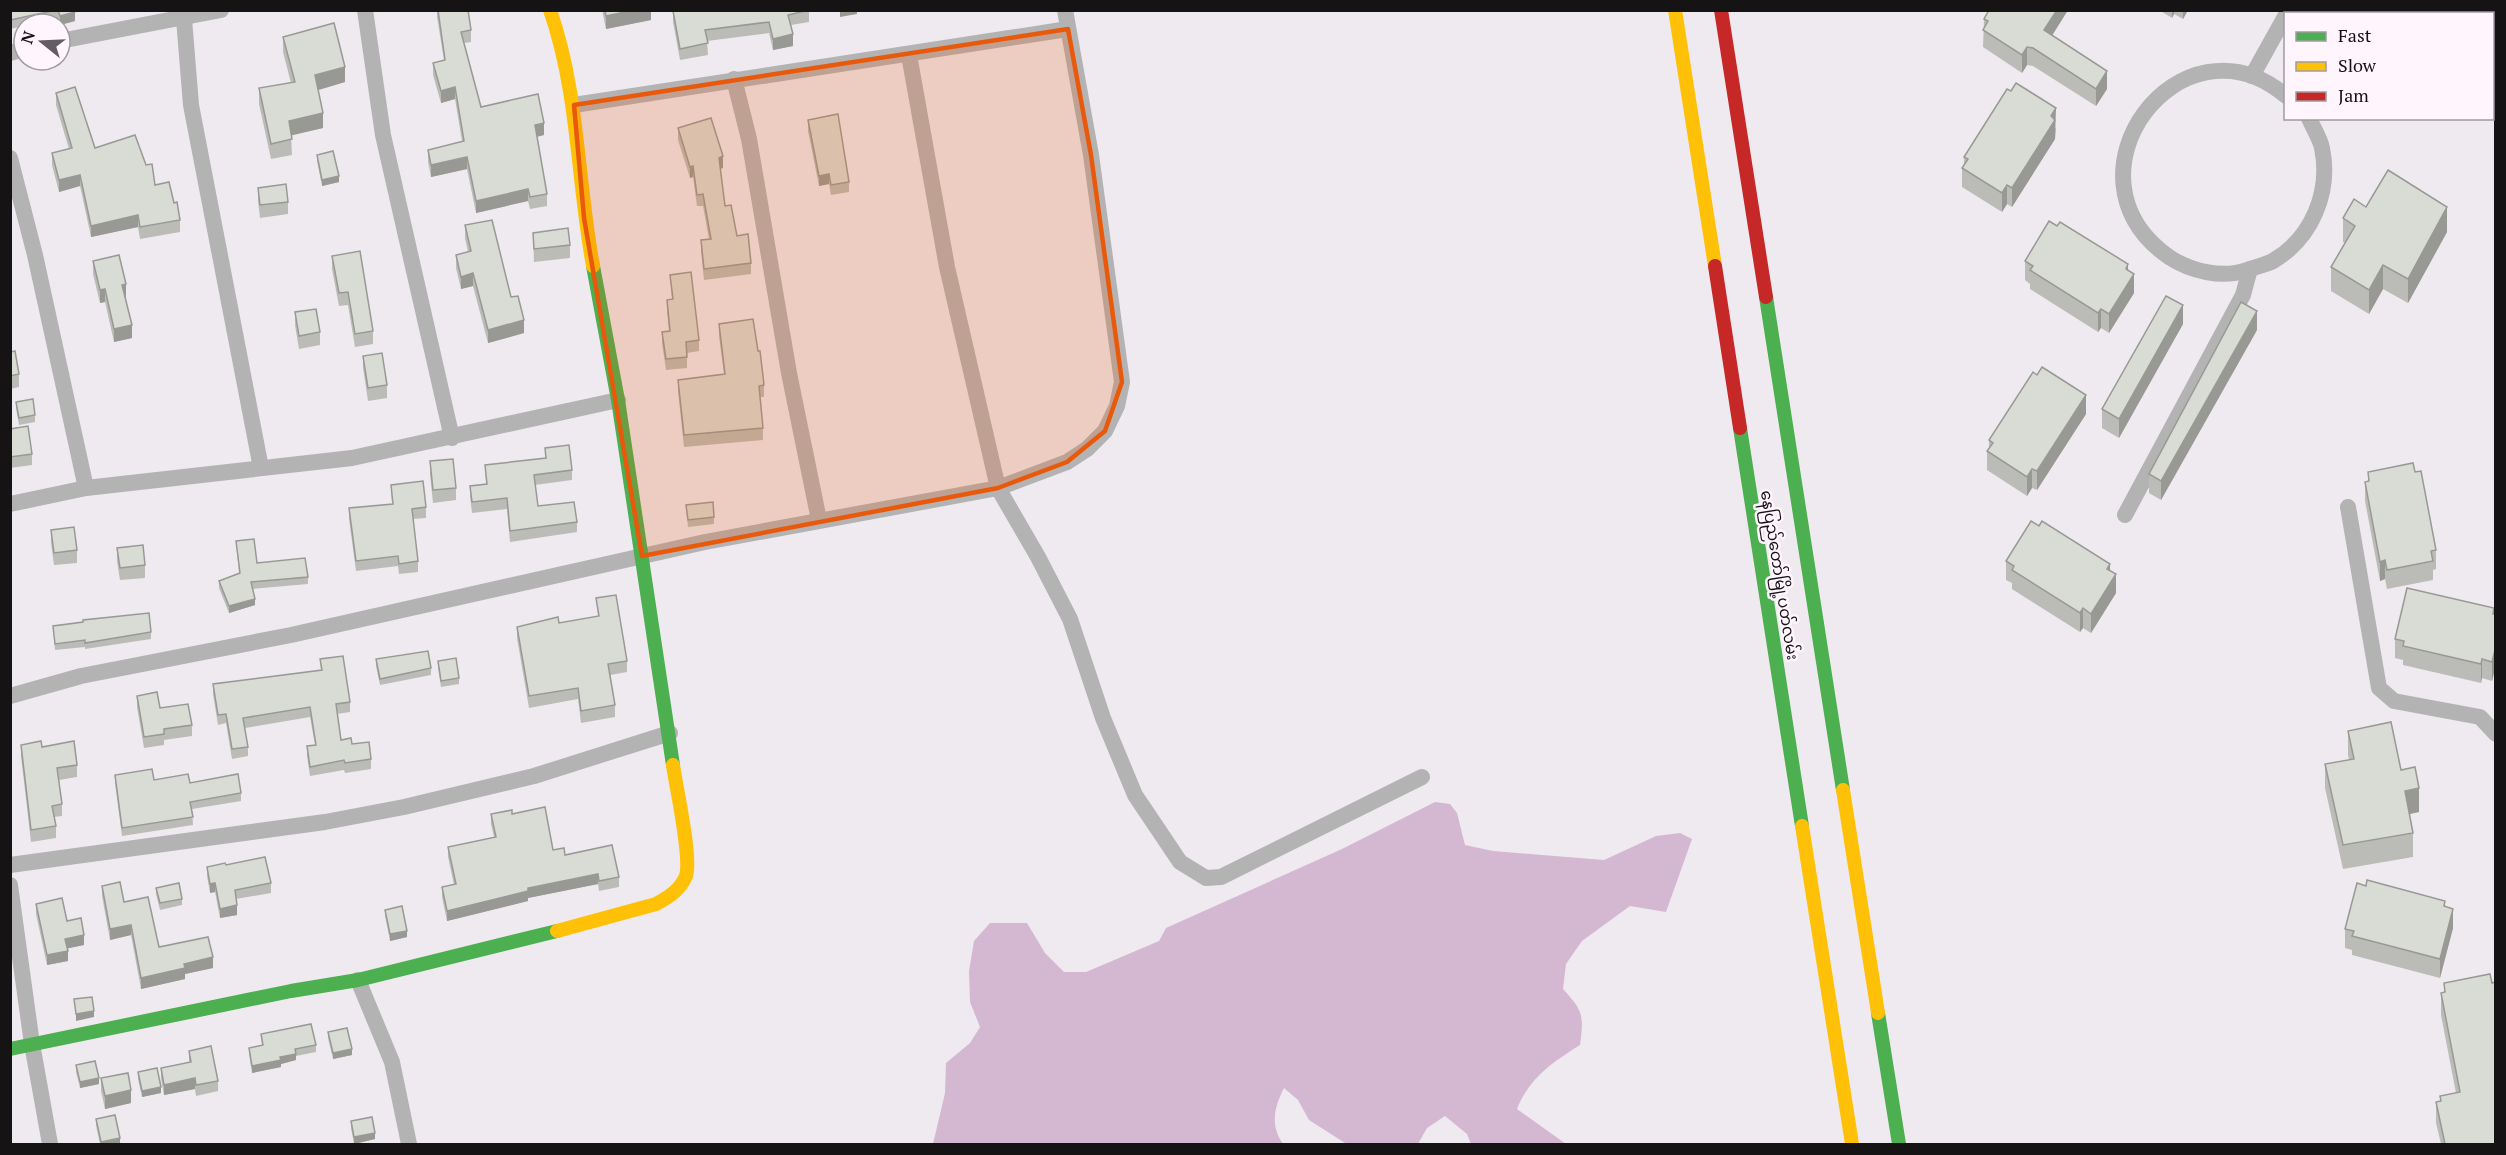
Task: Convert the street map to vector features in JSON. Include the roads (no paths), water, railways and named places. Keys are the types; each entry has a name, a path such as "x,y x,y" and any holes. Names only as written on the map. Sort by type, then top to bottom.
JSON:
{"main road":[{"path":"10,1048 291,991 358,980 419,963 532,938 656,904 670,896 682,884 687,873 670,733 618,400 584,218 574,105 561,42 550,10"},
{"name":"နေပြည်တော်မြို့ပတ်လမ်း","path":"1675,10 1851,1144"},
{"path":"1721,10 1899,1144"}],"street":[{"path":"72,39 221,10"},
{"path":"365,10 383,135 452,438"},
{"path":"10,696 81,676 291,635 642,556 819,520 998,488 1067,462 1087,449 1105,431 1117,406 1122,382 1091,155 1065,10"},
{"path":"2252,76 2284,18"},
{"path":"184,19 191,105 261,468"},
{"path":"574,105 1068,29"},
{"path":"909,55 947,267 998,488 1038,557 1070,619 1103,718 1135,795 1180,862 1192,872 1206,878 1221,877 1422,777"},
{"path":"2284,94 2268,81 2234,71 2199,74 2172,85 2145,108 2126,147 2123,182 2132,216 2152,245 2181,265 2204,272 2239,273 2272,261 2300,239 2315,215 2325,181 2322,146 2310,120"},
{"path":"734,80 743,105 789,373 819,520"},
{"path":"10,158 35,255 86,488"},
{"path":"2125,515 2243,295 2250,269"},
{"path":"10,504 86,488 352,458 618,400"},
{"path":"2349,507 2379,688 2394,701 2480,717 2496,734"},
{"path":"10,865 325,822 404,807 534,776 670,733"},
{"path":"10,885 32,1044 50,1144"},
{"path":"358,980 392,1062 409,1144"}]}
